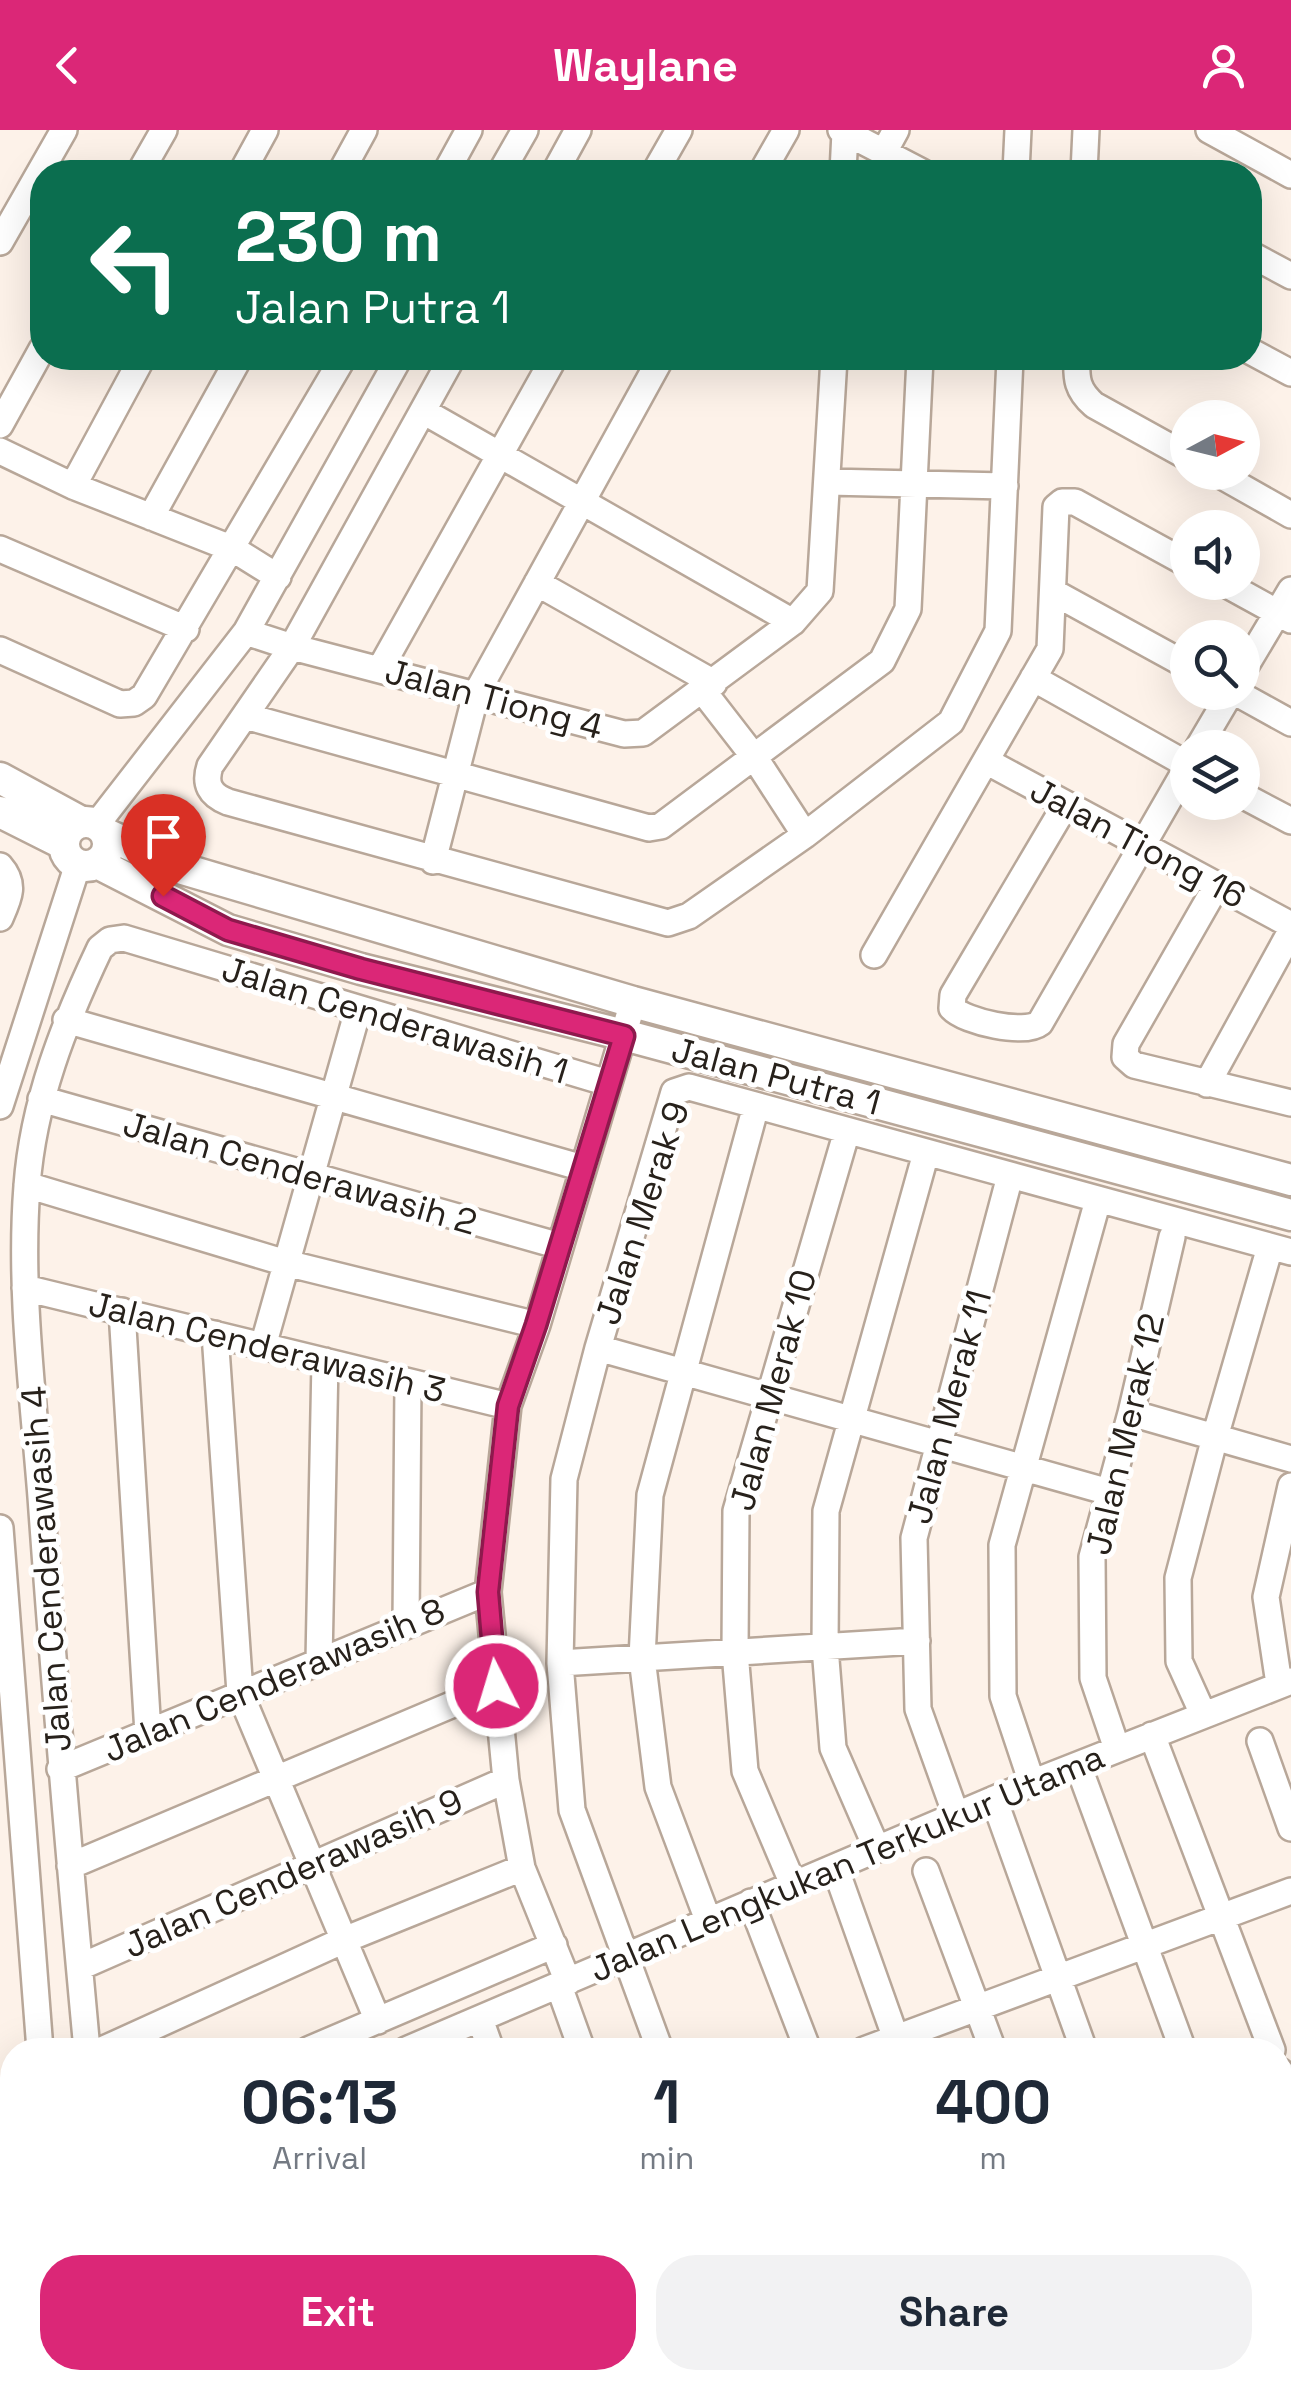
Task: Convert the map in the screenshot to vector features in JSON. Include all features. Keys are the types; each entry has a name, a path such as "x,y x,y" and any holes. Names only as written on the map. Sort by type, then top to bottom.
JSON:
{"main road":[{"name":"Jalan Putra 1","path":"0,778 87,842 228,930 361,969 1291,1215"},
{"name":"Jalan Putra 1","path":"0,812 87,842 633,1002 1291,1180"}],"street":[{"path":"48,160 64,130"},
{"path":"147,160 164,130"},
{"path":"249,160 266,130"},
{"path":"348,160 364,130"},
{"path":"453,160 469,130"},
{"path":"509,160 525,130"},
{"path":"561,160 578,130"},
{"path":"662,160 678,130"},
{"path":"769,160 786,130"},
{"path":"1017,160 1018,130"},
{"path":"1086,130 1088,160"},
{"path":"1209,130 1291,175"},
{"path":"843,160 843,131 890,141 910,160"},
{"path":"0,242 30,192"},
{"path":"1262,260 1291,276"},
{"path":"1262,358 1291,373"},
{"path":"0,425 30,370"},
{"path":"73,486 136,370"},
{"path":"151,516 232,370"},
{"path":"0,650 120,704 134,703 144,696 336,370"},
{"path":"0,1106 87,842 246,632 392,370"},
{"path":"445,370 292,647 210,766 208,788 217,798 668,923 688,916 805,834 950,722 998,631 1010,370"},
{"path":"380,669 547,370"},
{"path":"432,860 476,694 654,370"},
{"name":"Jalan Tiong 4","path":"246,632 634,735 652,728 793,622 820,591 833,370"},
{"path":"245,716 654,829 882,661 908,610 919,370"},
{"path":"1076,370 1081,394 1094,405 1170,447"},
{"path":"423,411 793,622"},
{"path":"0,451 73,486 233,549 278,578"},
{"path":"828,482 1005,486"},
{"path":"1247,490 1291,515"},
{"path":"874,955 1050,648 1054,515 1062,502 1076,502 1170,554"},
{"path":"0,549 186,629"},
{"path":"537,583 708,687 805,834"},
{"path":"1260,648 1284,617 1291,590"},
{"path":"1052,592 1170,656"},
{"path":"1254,600 1284,617"},
{"path":"1033,678 1170,756"},
{"path":"1260,706 1291,723"},
{"name":"Jalan Tiong 16","path":"986,761 1291,928"},
{"path":"1066,804 952,995 950,1001 956,1013 1024,1030 1036,1028 1170,797"},
{"path":"1260,805 1291,821"},
{"path":"0,866 10,879 10,894 0,918"},
{"path":"1217,885 1124,1050 1125,1057 1134,1065 1291,1103"},
{"path":"1207,1084 1291,928"},
{"name":"Jalan Cenderawasih 1","path":"124,938 608,1083"},
{"name":"Jalan Cenderawasih 4","path":"87,2038 60,1769 25,1288 27,1185 41,1099 66,1020 100,948 110,940 124,938"},
{"path":"579,2038 554,1945 522,1868 506,1780 488,1592 508,1406 633,1002"},
{"path":"262,1346 358,1010"},
{"path":"66,1020 583,1168"},
{"name":"Jalan Merak 9","path":"656,2038 572,1810 560,1663 564,1479 598,1348 674,1092 689,1087 1281,1250"},
{"name":"Jalan Cenderawasih 2","path":"41,1099 560,1246"},
{"path":"708,1920 658,1786 642,1658 650,1495 756,1106"},
{"name":"Jalan Merak 10","path":"793,1884 745,1771 734,1652 736,1511 847,1131"},
{"path":"877,1849 833,1748 825,1646 826,1512 926,1153"},
{"name":"Jalan Merak 11","path":"956,1815 918,1709 914,1538 1010,1176"},
{"path":"27,1185 286,1262 536,1325"},
{"path":"1032,1783 1003,1696 1002,1545 1098,1200"},
{"name":"Jalan Merak 12","path":"1117,1749 1093,1678 1092,1557 1172,1238"},
{"path":"1203,1714 1179,1661 1178,1578 1214,1437 1281,1250"},
{"name":"Jalan Cenderawasih 3","path":"25,1288 508,1406"},
{"path":"122,1311 148,1733"},
{"path":"215,1334 240,1692 378,2021"},
{"path":"598,1348 1110,1492"},
{"path":"319,1662 325,1362"},
{"path":"406,1625 408,1382"},
{"path":"1131,1413 1291,1459"},
{"path":"1285,1682 1266,1597 1291,1486"},
{"path":"0,1528 39,2038"},
{"name":"Jalan Cenderawasih 8","path":"60,1769 488,1592"},
{"path":"560,1663 918,1641"},
{"name":"Jalan Lengkukan Terkukur Utama","path":"435,2038 1032,1783 1285,1682"},
{"path":"70,1866 275,1776 496,1686"},
{"path":"1152,1735 1268,2038"},
{"path":"1260,1742 1291,1828"},
{"path":"1078,1765 1179,2038"},
{"name":"Jalan Cenderawasih 9","path":"80,1967 506,1780"},
{"path":"994,1799 1080,2038"},
{"path":"834,1867 896,2038"},
{"path":"128,2038 344,1940 522,1868"},
{"path":"926,1871 989,2038"},
{"path":"912,2038 1057,1976 1291,1891"},
{"path":"751,1902 803,2038"},
{"path":"0,1914 27,1912"},
{"path":"337,2038 554,1945"},
{"path":"480,2019 487,2038"}],"route":[{"path":"163,896 228,930 361,969 624,1036 508,1406 488,1592 496,1686"}]}
